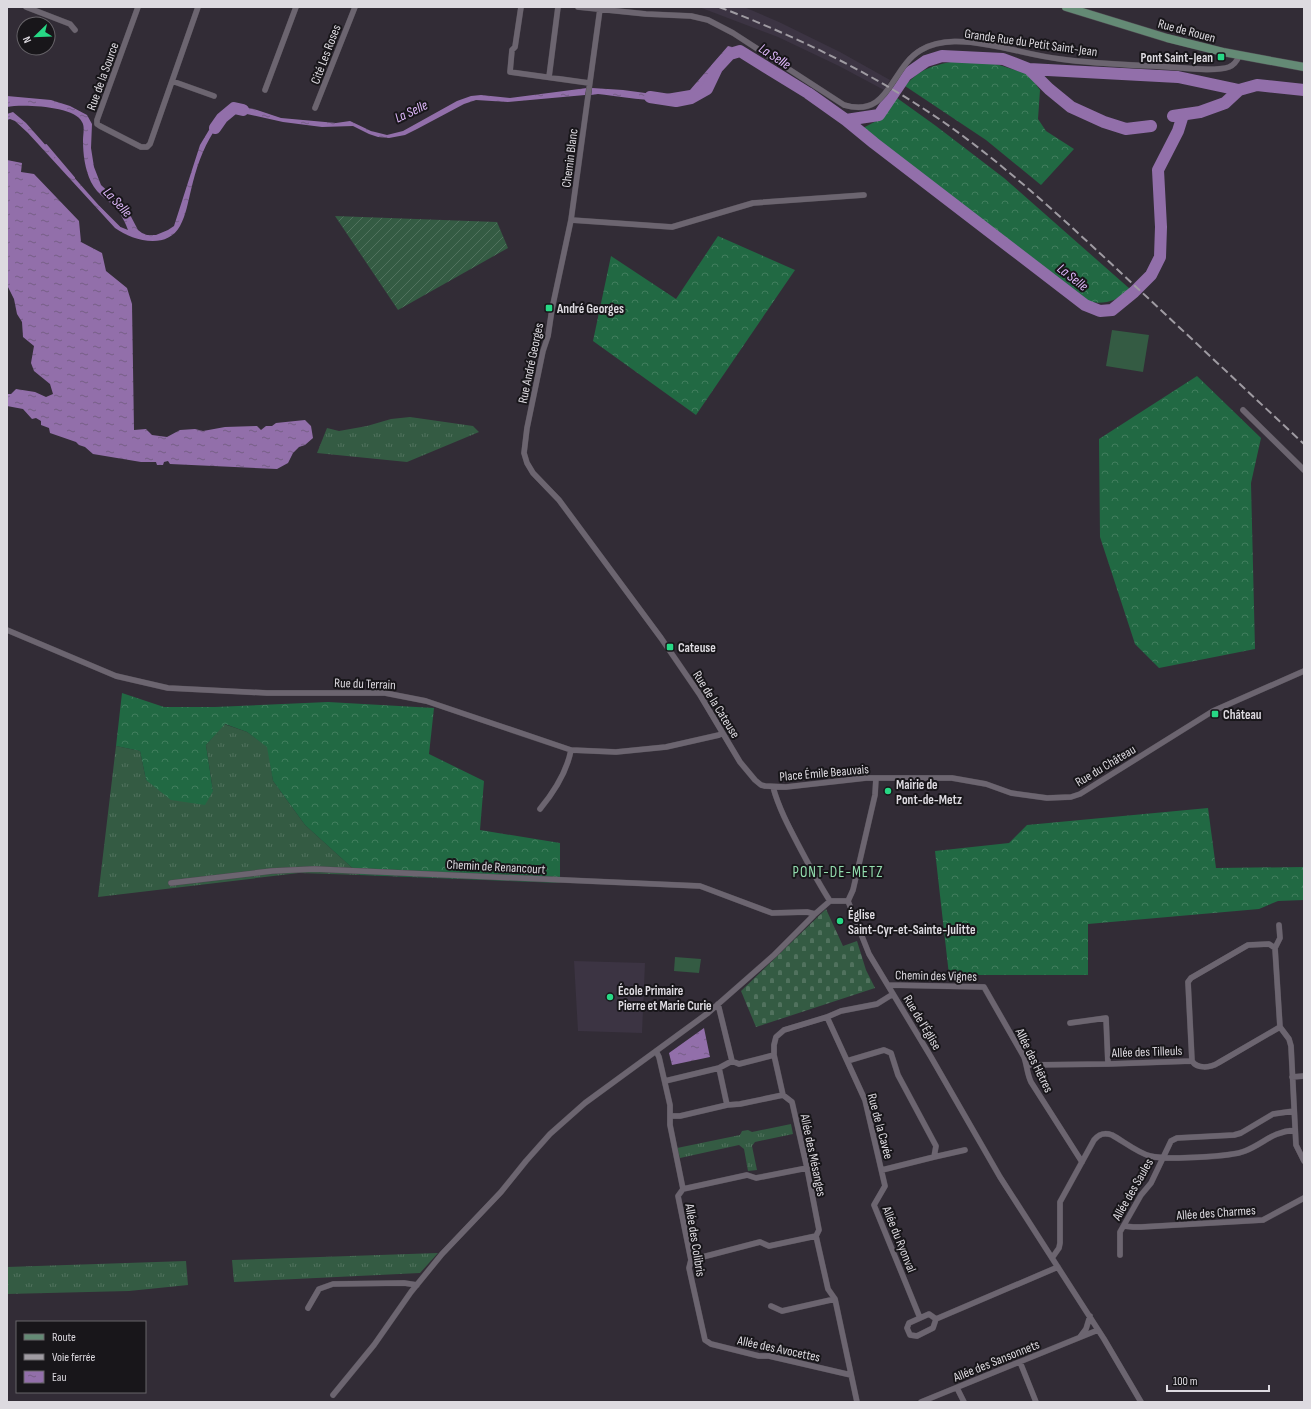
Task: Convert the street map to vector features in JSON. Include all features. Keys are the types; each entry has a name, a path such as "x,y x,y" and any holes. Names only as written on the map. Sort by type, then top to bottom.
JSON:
{"main road":[{"name":"Rue de Rouen","path":"1066,7 1167,38 1239,56 1304,67"}],"street":[{"path":"26,7 70,24 75,30"},
{"name":"Rue de la Source","path":"138,7 97,120 97,124 141,147 146,147 150,144 198,7"},
{"path":"265,90 296,7"},
{"name":"Cité Les Roses","path":"315,108 355,7"},
{"path":"521,7 515,47 512,50 510,72 568,80 589,85"},
{"path":"549,77 558,7"},
{"name":"Grande Rue du Petit Saint-Jean","path":"578,7 646,14 691,16 714,22 839,102 844,105 857,108 871,105 882,99 903,67 916,53 928,47 943,43 976,43 1075,61 1194,68 1228,67 1236,62 1239,56"},
{"name":"Chemin Blanc","path":"571,220 600,9"},
{"path":"172,82 214,96"},
{"path":"571,220 672,227 753,203 864,195"},
{"name":"Rue André Georges","path":"527,463 524,453 528,428 571,220"},
{"path":"1242,410 1304,470"},
{"name":"Rue de la Cateuse","path":"527,463 539,481 559,500 661,638 700,695 740,762 761,785 773,787"},
{"name":"Rue du Terrain","path":"7,630 116,676 168,688 267,693 385,693 426,701 572,750 616,752 666,747 719,735 722,733"},
{"name":"Rue du Château","path":"876,778 952,778 980,782 1011,793 1035,797 1052,799 1071,797 1080,794 1213,711 1304,671"},
{"path":"540,809 551,797 572,750"},
{"path":"333,1395 374,1345 417,1285 442,1254 501,1192 550,1134 585,1103 708,1013 774,955 830,901 848,900 853,890 874,795 876,778"},
{"name":"Place Émile Beauvais","path":"773,787 876,778"},
{"path":"773,787 779,808 830,901"},
{"name":"Chemin de Renancourt","path":"171,883 272,871 314,869 700,886 772,913 807,912 815,914"},
{"name":"Rue de l'Église","path":"848,900 869,954 1000,1177 1090,1316 1141,1402"},
{"path":"1279,925 1280,938 1275,948 1280,1027 1290,1043 1296,1146 1304,1161"},
{"path":"1192,1060 1188,982 1191,978 1248,945 1269,944 1275,948"},
{"name":"Chemin des Vignes","path":"888,985 984,987"},
{"name":"Allée des Hêtres","path":"984,987 1020,1050 1027,1065 1027,1073 1031,1082 1082,1162"},
{"name":"Allée des Mésanges","path":"857,1402 835,1299 828,1289 816,1236 819,1230 792,1102 783,1094 774,1055 774,1045 776,1037 784,1030 827,1017 840,1011 877,1004 893,994"},
{"path":"718,1004 732,1061"},
{"name":"Rue de la Cavée","path":"827,1017 865,1100 882,1170 965,1150"},
{"path":"1070,1023 1106,1018 1108,1064"},
{"name":"Allée des Tilleuls","path":"1027,1065 1108,1064 1192,1060 1195,1065 1198,1066 1214,1065 1280,1027"},
{"path":"847,1061 884,1050 891,1053 898,1075 936,1146 934,1157"},
{"name":"Allée des Colibris","path":"656,1051 665,1081 671,1116 670,1125 682,1189 678,1196 691,1260 689,1268 705,1340"},
{"path":"665,1081 718,1068 732,1061 739,1064 774,1055"},
{"path":"718,1068 727,1105"},
{"path":"1292,1077 1304,1076"},
{"path":"671,1116 680,1116 783,1094"},
{"name":"Allée des Saules","path":"1120,1255 1119,1236 1141,1195 1151,1183 1169,1143 1173,1140 1234,1135 1241,1133 1270,1115 1294,1111"},
{"path":"1052,1258 1059,1248 1060,1243 1060,1202 1094,1140 1100,1134 1106,1133 1112,1135 1146,1155 1163,1157 1198,1157 1237,1154 1246,1151 1275,1134 1295,1130"},
{"path":"682,1189 748,1175 756,1178 807,1168"},
{"name":"Allée du Ryonval","path":"882,1170 886,1186 874,1205 920,1318"},
{"name":"Allée des Charmes","path":"1124,1226 1141,1227 1259,1220 1270,1217 1304,1198"},
{"path":"691,1260 760,1242 769,1246 816,1236"},
{"path":"936,1319 929,1314 909,1323 907,1328 910,1335 917,1336 933,1328 936,1319 1058,1267"},
{"path":"308,1308 319,1289 332,1284 404,1283 417,1285"},
{"path":"771,1306 782,1311 835,1299"},
{"path":"1078,1339 1086,1329 1090,1316"},
{"name":"Allée des Sansonnets","path":"921,1402 1098,1330"},
{"name":"Allée des Avocettes","path":"705,1340 711,1344 759,1356 769,1356 851,1375"},
{"path":"1020,1362 1036,1402"},
{"path":"957,1388 964,1402"}],"shaded area":[{"path":"699,7 744,7 779,22 840,52 890,80 884,90 839,66 778,37"},
{"name":"École Primaire Pierre et Marie Curie","path":"574,961 645,963 642,1033 578,1031"}],"green space":[{"path":"955,61 996,64 1028,74 1040,90 1038,119 1046,131 1074,149 1041,185 986,140 905,86 922,71 940,64"},
{"path":"897,98 1004,178 1130,289 1119,297 1110,301 1100,303 1087,302 863,128 882,118"},
{"path":"335,216 497,222 508,248 398,310"},
{"path":"718,236 795,270 696,415 593,341 611,256 676,299"},
{"path":"1112,330 1149,335 1143,372 1106,366"},
{"path":"1197,376 1261,438 1251,483 1255,649 1159,668 1135,644 1100,537 1099,439"},
{"path":"410,417 473,426 479,432 407,462 317,453 327,428 339,431 367,426 391,419"},
{"path":"122,693 164,707 215,707 328,702 434,708 429,754 484,781 480,830 560,843 560,883 360,875 305,825 273,781 267,747 247,732 225,724 206,745 213,791 205,805 171,800 146,780 140,751 116,746"},
{"path":"224,724 247,732 268,747 273,781 305,825 360,875 299,873 98,897 116,746 140,751 146,780 213,791 206,745"},
{"path":"1208,808 1216,868 1304,867 1304,900 1278,901 1259,909 1088,924 1088,975 949,975 935,851 1009,843 1027,825"},
{"path":"826,909 843,946 857,941 866,970 875,988 756,1027 741,991"},
{"path":"675,957 701,959 699,973 674,971"},
{"path":"791,1124 793,1134 755,1142 752,1146 757,1170 748,1171 744,1149 739,1145 680,1158 677,1148 740,1135 742,1131 748,1130 752,1132"},
{"path":"438,1253 420,1273 234,1282 232,1260"},
{"path":"186,1261 188,1285 129,1291 7,1294 7,1267"}],"water":[{"path":"728,46 732,47 718,66 700,88 690,96 680,99 656,100 598,94 591,95 592,88 660,95 690,90"},
{"path":"587,88 585,95 508,102 476,100 464,104 405,135 389,138 369,134 353,126 322,127 283,122 233,111 224,117 220,122 206,145 197,167 185,213 180,226 174,234 158,241 149,241 131,237 115,228 28,133 15,121 10,119 7,120 7,114 13,112 26,123 118,226 128,230 118,211 97,191 91,182 87,172 84,156 84,131 82,122 69,112 59,109 35,106 7,107 7,96 51,100 70,106 87,115 92,124 91,148 94,167 101,185 127,209 138,230 147,235 156,235 174,226 200,145 212,125 231,105 254,109 281,118 336,123 350,121 371,131 387,135 403,131 457,101 471,96 481,95 510,98"},
{"path":"7,160 22,163 21,172 34,174 79,221 81,242 102,253 106,271 127,288 132,304 134,430 146,429 152,435 167,437 180,430 195,429 203,431 225,427 257,426 261,430 266,426 272,426 276,423 305,420 311,426 313,438 293,453 288,463 277,469 170,464 168,461 164,462 163,465 157,465 156,462 141,462 93,454 76,442 50,433 49,428 41,425 41,421 36,418 32,419 23,409 7,406 7,394 11,394 16,389 35,392 46,397 53,394 50,384 34,371 31,363 34,346 23,337 22,322 17,314 14,299 7,285"},
{"path":"704,1028 710,1057 672,1065 669,1053"}],"waterway":[{"name":"La Selle","path":"650,97 676,101 691,98 707,89 717,68 730,54 740,51 808,93 846,120 879,115 906,75 926,61 942,56 1003,59 1029,69 1178,77 1239,90 1257,85 1304,90"},
{"name":"La Selle","path":"1029,69 1049,89 1071,107 1104,122 1126,129 1151,126"},
{"name":"La Selle","path":"1173,116 1200,112 1225,103 1239,90"},
{"name":"La Selle","path":"215,128 222,118 234,108 243,110"},
{"name":"La Selle","path":"846,120 1085,305 1100,311 1112,310 1134,292 1151,275 1160,257 1161,227 1158,170 1178,131 1183,115"},
{"name":"La Selle","path":"46,145 74,178"},
{"name":"La Selle","path":"99,207 119,227"}],"railway":[{"path":"719,7 810,45 868,75 925,109 952,128 1023,184 1068,224 1304,444"}],"place":[{"name":"Pont Saint-Jean","path":"1221,57"},
{"name":"André Georges","path":"549,308"},
{"name":"Cateuse","path":"670,647"},
{"name":"Château","path":"1215,714"},
{"name":"Mairie de Pont-de-Metz","path":"888,791"},
{"name":"Église Saint-Cyr-et-Sainte-Julitte","path":"840,921"},
{"name":"École Primaire Pierre et Marie Curie","path":"610,997"}],"district":[{"name":"PONT-DE-METZ","path":"838,872"}]}
